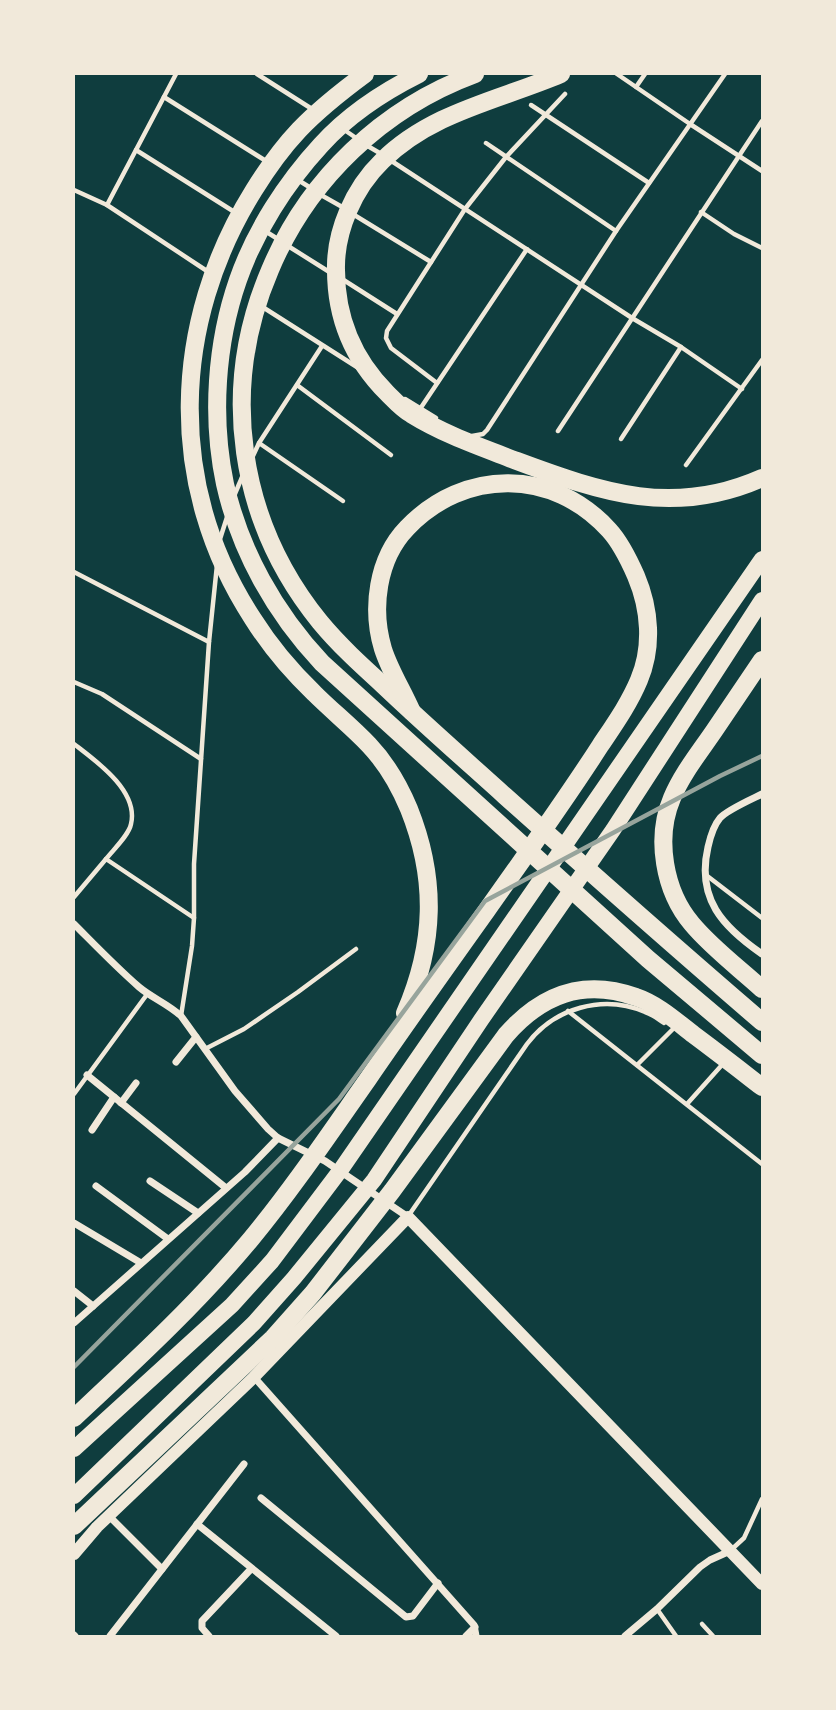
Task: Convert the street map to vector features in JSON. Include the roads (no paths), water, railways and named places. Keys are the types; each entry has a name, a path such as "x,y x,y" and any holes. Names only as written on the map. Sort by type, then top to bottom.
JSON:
{"highway":[{"path":"365,74 299,130 263,176 232,227 220,253 202,307 193,359 189,414 194,465 202,505 218,554 236,591 286,664 370,746 390,770 407,804 425,854 429,914 423,963 408,1007 388,1049"},
{"path":"419,74 374,99 322,144 267,219 238,280 223,343 217,414 219,449 234,517 263,583 305,644 361,700 648,959 762,1055"},
{"path":"475,74 436,90 395,115 357,146 318,188 301,211 275,257 256,307 245,359 241,413 246,463 258,509 275,552 298,592 322,625 412,712 762,1022"},
{"path":"561,74 430,125 382,160 369,175 352,204 336,259 342,318 348,337 366,370 409,413 452,436 556,476 614,492 661,499 686,499 728,491 762,478"},
{"path":"74,1419 209,1288 250,1241 323,1144 584,771 630,699 646,659 648,624 645,606 628,558 612,533 590,511 565,495 536,486 506,482 477,486 448,496 423,512 403,531 386,558 376,607 383,649 412,712"},
{"path":"74,1449 232,1305 272,1261 342,1168 762,559"},
{"path":"74,1496 254,1323 374,1180 612,830 762,600"},
{"path":"762,660 682,777 667,813 663,851 667,877 677,901 691,923 762,989"},
{"path":"74,1526 274,1338 360,1234 506,1035 521,1018 541,1003 564,994 589,989 638,997 660,1009 762,1087"}],"street":[{"path":"762,794 721,817 706,855 710,897 724,922 733,933 762,954"},
{"path":"74,924 148,993 181,1016 235,1091 278,1138 325,1161 408,1217 762,1584"},
{"path":"176,1062 196,1037"},
{"path":"88,1075 226,1188"},
{"path":"121,1103 136,1083"},
{"path":"92,1130 114,1097"},
{"path":"74,1323 226,1188 278,1138"},
{"path":"150,1181 198,1213"},
{"path":"96,1186 168,1239"},
{"path":"74,1554 109,1516 254,1377 408,1217"},
{"path":"74,1223 141,1263"},
{"path":"74,1291 93,1306"},
{"path":"254,1377 438,1583 475,1627 476,1636"},
{"path":"110,1636 244,1464"},
{"path":"261,1497 406,1617 413,1616 438,1583"},
{"path":"109,1516 162,1569"},
{"path":"197,1524 332,1635"},
{"path":"625,1636 700,1567 730,1551"},
{"path":"209,1636 202,1628 202,1621 251,1569"},
{"path":"466,1636 475,1627"}],"lane":[{"path":"107,205 176,74"},
{"path":"257,74 327,119"},
{"path":"617,74 762,171"},
{"path":"636,87 645,74"},
{"path":"466,435 477,436 487,430 616,231 725,74"},
{"path":"437,383 388,344 387,331 465,209 506,156 565,94"},
{"path":"164,97 280,169"},
{"path":"531,105 649,183"},
{"path":"558,431 762,121"},
{"path":"338,126 742,389"},
{"path":"486,143 616,231"},
{"path":"136,150 250,222"},
{"path":"292,176 431,262"},
{"path":"74,190 107,205 219,279"},
{"path":"701,212 734,234 762,248"},
{"path":"261,229 397,314"},
{"path":"420,409 527,250"},
{"path":"231,286 242,294"},
{"path":"254,301 443,422"},
{"path":"181,1016 192,946 194,864 209,642 219,542 242,476 259,443 322,346"},
{"path":"621,439 681,347"},
{"path":"686,465 762,360"},
{"path":"297,385 391,455"},
{"path":"259,443 342,500"},
{"path":"74,572 209,642"},
{"path":"74,682 102,694 201,760"},
{"path":"74,744 98,762 121,785 129,801 132,820 131,827 74,897"},
{"path":"106,859 194,918"},
{"path":"706,875 762,918"},
{"path":"204,1049 244,1029 355,949"},
{"path":"74,1094 148,993"},
{"path":"408,1217 534,1035 551,1021 585,1006 614,1004 646,1012 683,1036"},
{"path":"568,1012 762,1164"},
{"path":"637,1065 674,1028"},
{"path":"711,1058 731,1074"},
{"path":"687,1104 721,1066"},
{"path":"730,1551 744,1538 762,1499"},
{"path":"657,1609 676,1636"},
{"path":"702,1625 713,1636"}],"railway":[{"path":"74,1367 339,1099 485,901 762,756"}]}
